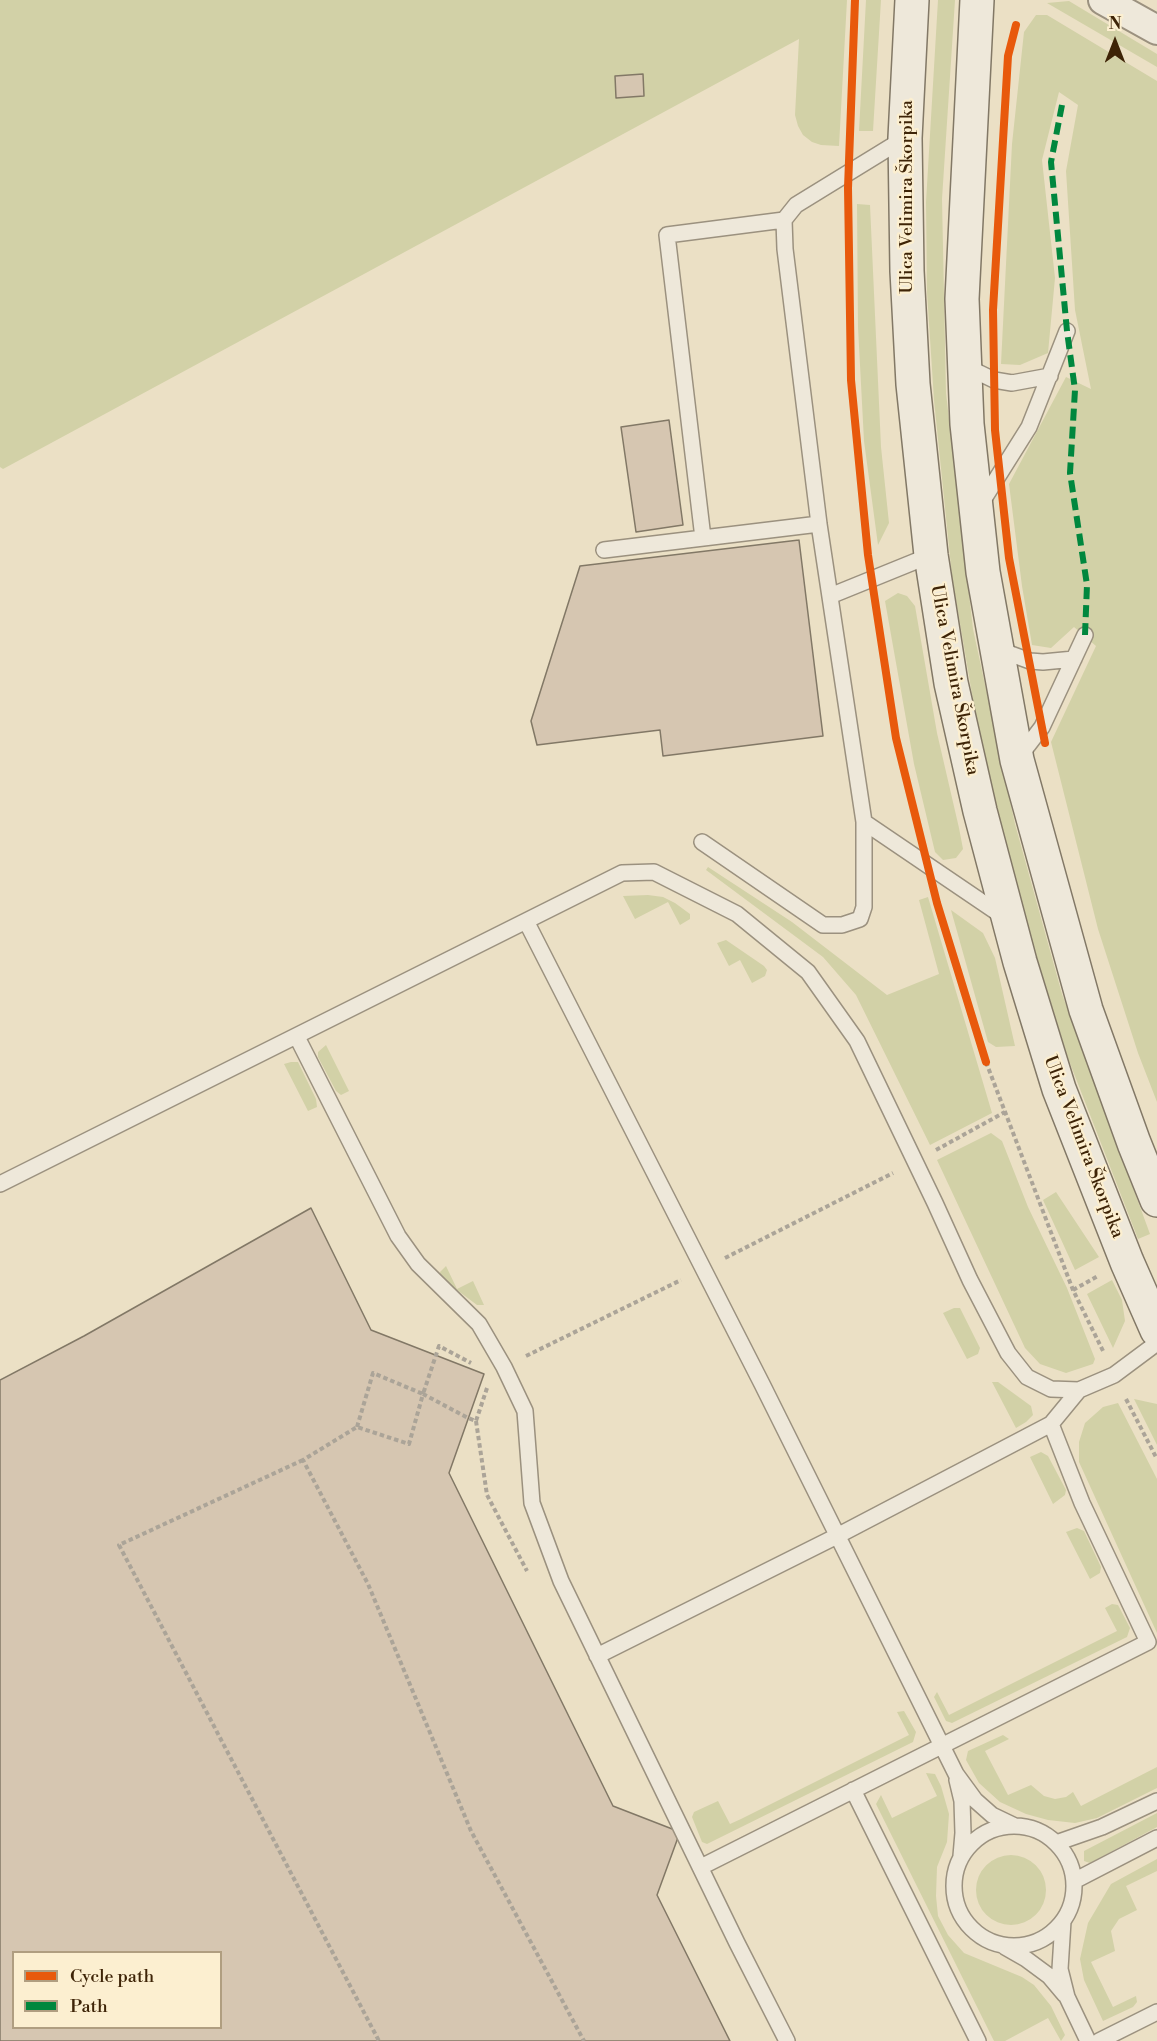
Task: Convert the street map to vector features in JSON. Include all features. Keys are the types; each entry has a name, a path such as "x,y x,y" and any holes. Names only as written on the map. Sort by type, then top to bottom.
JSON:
{"main road":[{"name":"Ulica Velimira Škorpika","path":"912,0 904,138 907,271 913,384 931,555 951,683 980,812 1059,1089 1127,1262 1157,1330"},
{"path":"977,0 962,299 968,424 983,572 1017,760 1086,1010 1157,1200"}],"street":[{"path":"1103,0 1157,30"}],"lane":[{"path":"702,842 823,925 842,925 860,919 864,907 864,822 819,524 785,249 784,220 796,205 904,138"},
{"path":"703,538 667,235 784,220"},
{"path":"976,510 1029,427 1067,331"},
{"path":"965,366 994,380 1012,383 1050,376"},
{"path":"604,550 819,524"},
{"path":"830,596 931,555"},
{"path":"1017,760 1042,727 1085,635"},
{"path":"997,649 1030,661 1074,659"},
{"path":"864,822 1009,920"},
{"path":"0,1184 622,873 654,872 736,914 808,972 857,1041 970,1280 1008,1353 1027,1377 1051,1389 1079,1390 1114,1375 1157,1342"},
{"path":"526,921 956,1774 962,1801 963,1833 961,1856 954,1874 954,1892 958,1910 969,1927 983,1938 1026,1959 1049,1976 1067,1997"},
{"path":"297,1037 398,1236 418,1264 479,1324 504,1367 525,1411 532,1503 561,1581 737,1944 787,2041"},
{"path":"597,1656 837,1536 1051,1424 1079,1390"},
{"path":"701,1867 1148,1642 1082,1503 1051,1424"},
{"path":"956,1774 975,1800 992,1815 1015,1826"},
{"path":"853,1790 978,2041"},
{"path":"1056,1842 1102,1827 1157,1801"},
{"path":"961,1856 971,1843 984,1833 999,1827 1015,1826 1037,1830 1056,1842 1068,1860 1074,1881 1072,1902 1063,1922 1060,1969 1067,1997 1088,2041"},
{"path":"1074,1881 1157,1838"},
{"path":"1001,1945 1029,1945 1053,1932 1063,1922"},
{"path":"1099,2041 1157,2012"}],"path":[{"path":"986,1062 1073,1290 1106,1356"},
{"path":"525,1356 915,1162 1005,1112"},
{"path":"1073,1290 1100,1275"},
{"path":"357,1427 409,1444 439,1346 481,1368"},
{"path":"379,2041 119,1545 303,1460 357,1427 373,1373 423,1394 476,1421 488,1383"},
{"path":"1126,1399 1157,1459"},
{"path":"303,1460 368,1584 471,1831 584,2041"}],"green space":[{"path":"0,0 847,0 839,146 812,142 803,135 798,126 795,115 799,39 3,469 0,467"},
{"path":"866,0 881,0 873,131 859,131"},
{"path":"938,0 955,0 942,199 946,393 973,629 1015,824 1062,994 1150,1234 1138,1239 1068,1058 1020,903 982,753 952,576 934,400 927,292 926,202"},
{"path":"1069,1 1157,54 1157,67 1047,3"},
{"path":"1036,15 1047,15 1157,81 1157,1102 1138,1053 1098,929 1051,742 1096,646 1074,627 1051,648 1032,645 1009,484 1066,377 1091,389 1075,310 1066,171 1078,105 1059,92 1042,160 1055,278 1048,353 1020,365 1001,364 1012,144 1024,32"},
{"path":"857,204 870,205 881,447 889,523 878,545 864,441 858,327"},
{"path":"898,593 907,596 915,606 937,733 963,849 956,858 943,860 935,852 914,764 885,601"},
{"path":"708,867 792,922 887,995 939,974 919,900 928,897 992,1113 930,1145 856,995 823,957 706,870"},
{"path":"623,896 663,897 675,903 690,914 690,919 680,925 668,902 635,919"},
{"path":"951,910 983,933 995,958 1015,1046 996,1047 988,1042"},
{"path":"726,940 764,966 767,970 765,976 752,983 740,960 729,966 717,943"},
{"path":"326,1045 349,1091 341,1095 336,1091 318,1057 318,1052"},
{"path":"298,1062 316,1099 317,1107 308,1111 284,1064"},
{"path":"991,1133 1002,1141 1028,1207 1067,1288 1095,1359 1093,1364 1066,1373 1040,1364 1025,1348 937,1160"},
{"path":"1056,1192 1099,1257 1075,1270 1043,1200"},
{"path":"446,1266 457,1289 473,1281 484,1305 477,1305 441,1278 440,1272"},
{"path":"1112,1280 1122,1300 1125,1321 1113,1348 1087,1294"},
{"path":"960,1308 980,1348 978,1354 967,1359 943,1313"},
{"path":"992,1382 998,1382 1031,1406 1033,1415 1016,1428"},
{"path":"1134,1399 1157,1404 1157,1445"},
{"path":"1118,1403 1157,1479 1157,1633 1079,1462 1079,1442 1085,1423 1103,1407"},
{"path":"1041,1452 1048,1456 1066,1490 1065,1495 1053,1504 1030,1457"},
{"path":"1077,1528 1084,1531 1101,1567 1100,1573 1090,1579 1066,1532"},
{"path":"1112,1604 1118,1605 1130,1628 1127,1637 952,1723 946,1721 934,1697 937,1692 949,1715 1117,1631 1105,1608"},
{"path":"904,1711 916,1732 913,1742 707,1844 702,1842 692,1817 694,1812 718,1801 730,1824 741,1819 909,1735 897,1712"},
{"path":"1003,1735 1009,1739 985,1751 1008,1795 1031,1785 1044,1796 1055,1799 1066,1797 1073,1792 1081,1806 1157,1767 1157,1788 1097,1818 1075,1823 1048,1820 1026,1814 1000,1802 979,1783 966,1760 968,1751"},
{"path":"926,1773 935,1774 949,1814 947,1842 937,1867 938,1916 948,1935 964,1953 1022,1977 1034,1985 1051,2006 1065,2035 1061,2041 1048,2018 1005,2041 994,2041 876,1804 881,1795 892,1818 937,1796"},
{"path":"1157,1813 1157,1827 1090,1863 1084,1861 1084,1851"},
{"path":"1011,1855 1024,1858 1036,1865 1043,1877 1046,1890 1043,1903 1036,1915 1024,1922 1011,1925 998,1922 986,1915 979,1903 976,1890 979,1877 986,1865 998,1858"},
{"path":"1157,1859 1157,1871 1126,1886 1137,1910 1119,1919 1111,1931 1115,1951 1091,1962 1113,2007 1136,1996 1137,2002 1133,2007 1103,2021 1084,1980 1080,1959 1088,1923 1111,1884"}],"building":[{"path":"643,74 644,96 616,98 615,76"},
{"path":"669,420 683,525 636,532 621,427"},
{"path":"799,540 823,736 663,756 660,730 537,745 531,721 580,566"},
{"path":"311,1208 371,1330 484,1374 449,1473 613,1806 680,1832 657,1895 730,2041 0,2041 0,1380 84,1336"}],"marked path":[{"path":"1062,105 1051,162 1075,390 1070,473 1087,585 1085,635"}],"cycle path":[{"path":"855,0 848,188 851,380 868,555 896,738 937,903 986,1062"},
{"path":"1016,25 1008,56 993,310 995,430 1009,558 1045,743"}]}
